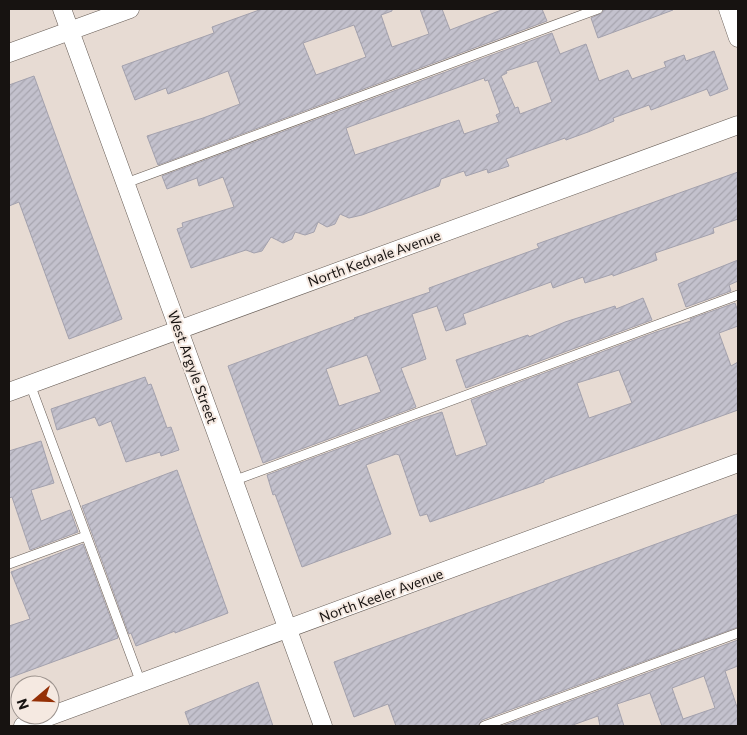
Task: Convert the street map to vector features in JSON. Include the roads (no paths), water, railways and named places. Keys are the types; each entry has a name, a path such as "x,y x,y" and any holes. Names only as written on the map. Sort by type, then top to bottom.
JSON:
{"street":[{"name":"West Argyle Street","path":"62,9 323,726"},
{"path":"9,53 130,9"},
{"path":"728,9 738,38"},
{"name":"North Kedvale Avenue","path":"9,392 738,125"},
{"name":"North Keeler Avenue","path":"23,726 738,463"}],"lane":[{"path":"126,183 598,9"},
{"path":"233,481 738,295"},
{"path":"30,384 141,683"},
{"path":"9,564 86,536"},
{"path":"484,726 738,633"}]}
